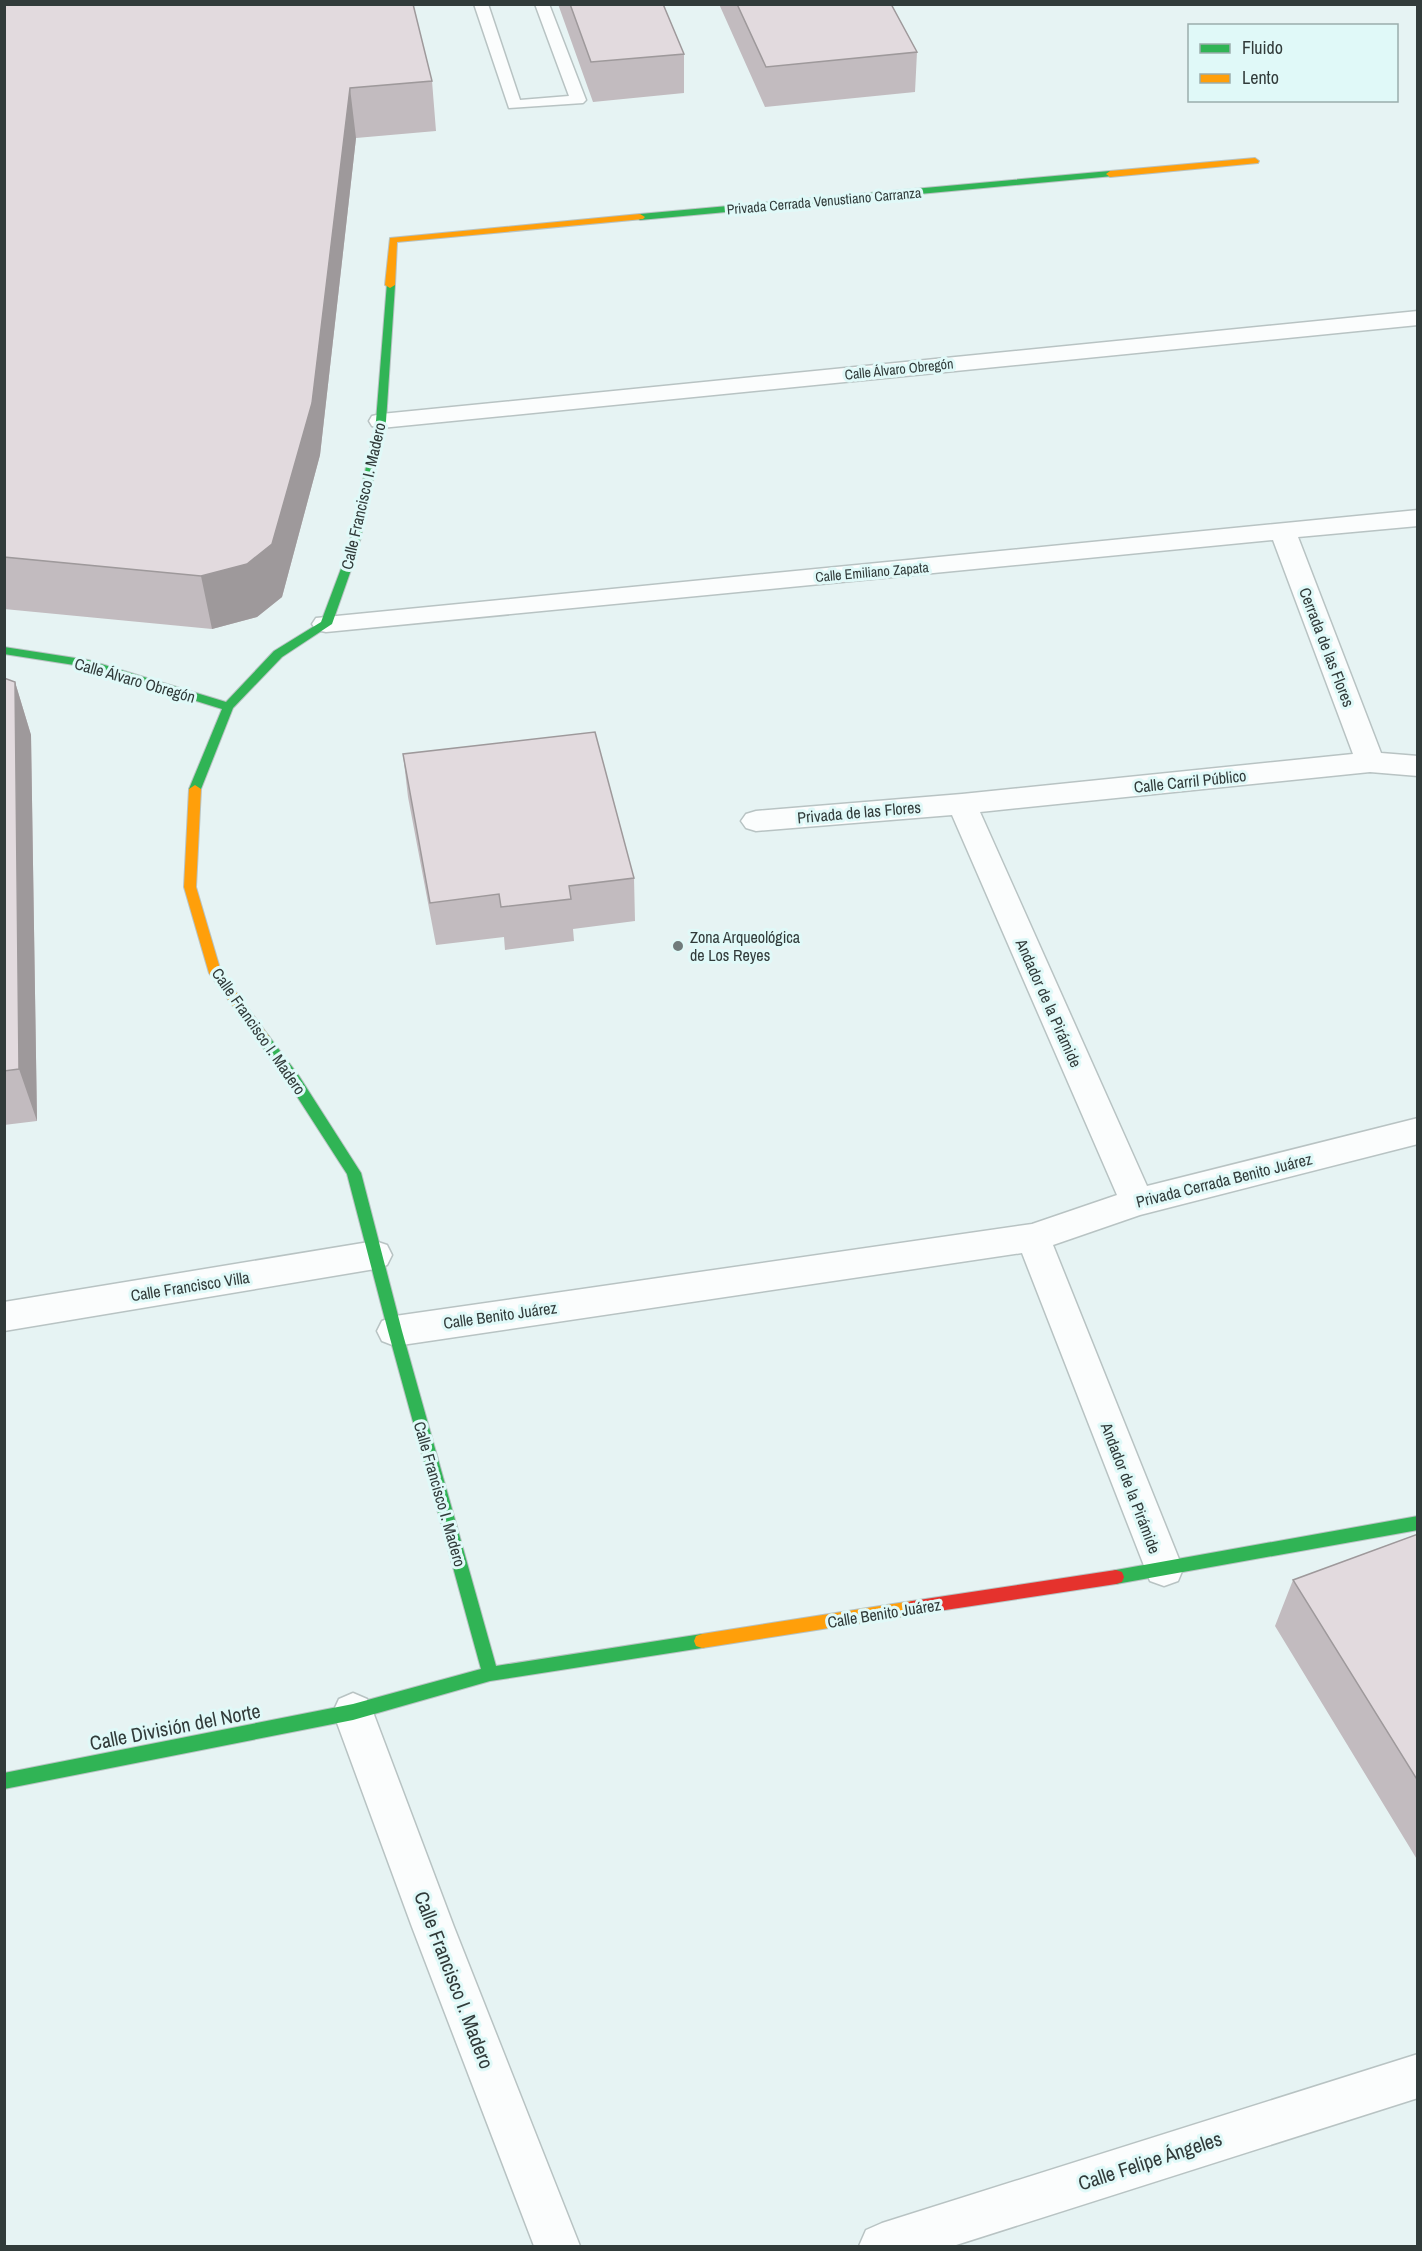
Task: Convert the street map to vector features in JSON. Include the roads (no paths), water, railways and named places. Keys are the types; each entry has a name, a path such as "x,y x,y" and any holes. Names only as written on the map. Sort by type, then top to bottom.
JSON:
{"street":[{"name":"Privada Cerrada Venustiano Carranza","path":"393,240 1255,161"},
{"name":"Calle Francisco I. Madero","path":"393,240 381,422 353,550 326,624 278,654 228,707 195,787 190,887 215,973 294,1080 354,1173 395,1331 490,1674"},
{"name":"Calle Álvaro Obregón","path":"381,422 1418,318"},
{"name":"Calle Emiliano Zapata","path":"326,624 1418,518"},
{"name":"Cerrada de las Flores","path":"1283,532 1370,762"},
{"name":"Calle Álvaro Obregón","path":"4,650 88,664 228,707"},
{"name":"Calle Carril Público","path":"962,804 1370,762 1418,766"},
{"name":"Privada de las Flores","path":"756,821 962,804"},
{"name":"Andador de la Pirámide","path":"962,804 1137,1202"},
{"name":"Privada Cerrada Benito Juárez","path":"1033,1238 1137,1202 1418,1131"},
{"name":"Andador de la Pirámide","path":"1033,1238 1164,1569"},
{"name":"Calle Benito Juárez","path":"395,1331 1033,1238"},
{"name":"Calle Francisco Villa","path":"4,1317 375,1256"},
{"name":"Calle Benito Juárez","path":"353,1712 490,1674 1164,1569 1418,1523"},
{"name":"Calle Francisco I. Madero","path":"353,1712 433,1927 557,2247"},
{"name":"Calle División del Norte","path":"4,1781 353,1712"},
{"name":"Calle Felipe Ángeles","path":"882,2247 1418,2076"}],"lane":[{"path":"481,4 513,105 578,100 542,4"}],"place":[{"name":"Zona Arqueológica de Los Reyes","path":"678,946"}]}
